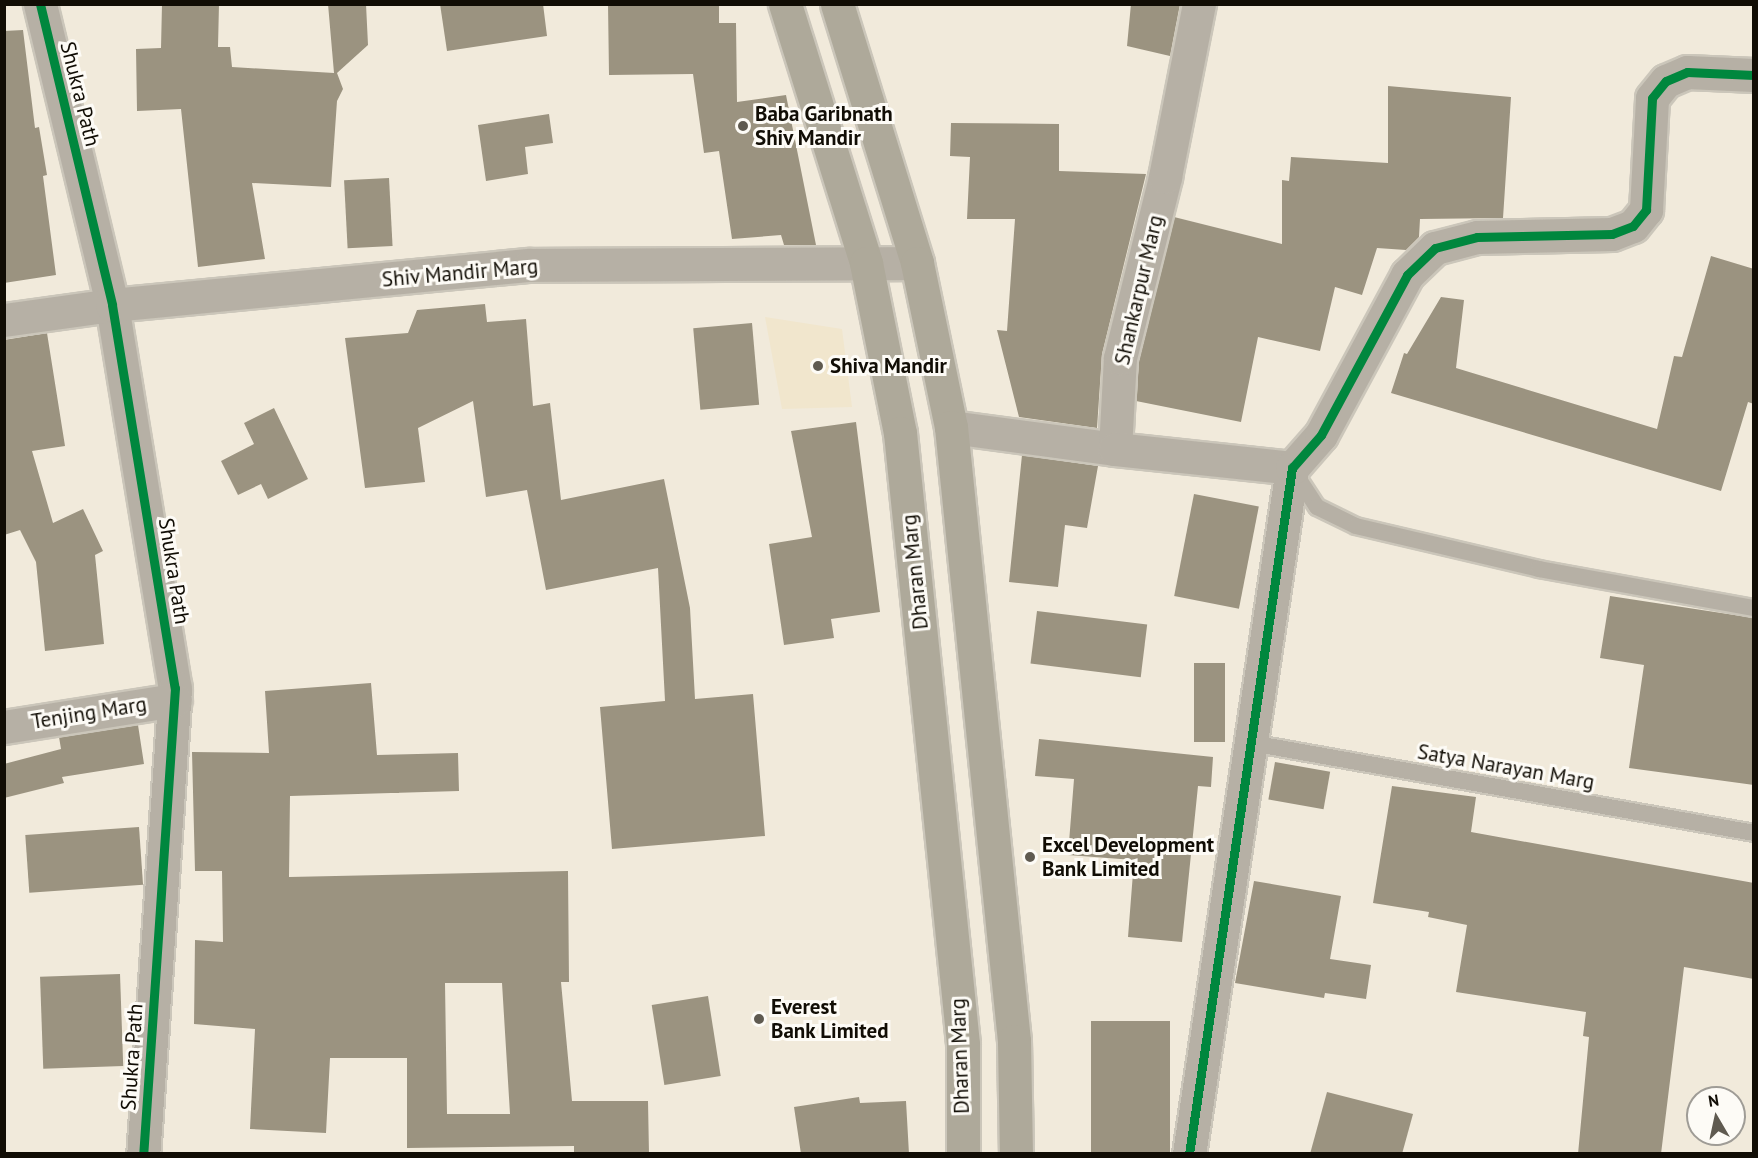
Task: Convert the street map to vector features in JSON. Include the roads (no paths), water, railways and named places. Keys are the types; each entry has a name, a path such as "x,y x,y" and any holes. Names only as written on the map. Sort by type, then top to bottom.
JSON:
{"main road":[{"name":"Dharan Marg","path":"785,4 866,263 900,433 963,1044 963,1154"},
{"path":"837,4 917,263 951,427 1014,1041 1016,1154"}],"street":[{"name":"Shukra Path","path":"40,4 112,305 175,700 143,1154"},
{"name":"Shankarpur Marg","path":"1115,449 1120,358 1165,177 1199,4"},
{"path":"1189,1154 1292,468 1322,435 1407,275 1435,248 1477,237 1612,234 1633,226 1646,210 1652,98 1666,81 1687,72 1754,75"},
{"name":"Shiv Mandir Marg","path":"4,320 112,305 530,265 917,263"},
{"path":"951,427 1115,449 1292,468"},
{"name":"Tenjing Marg","path":"4,727 175,700"}],"lane":[{"path":"1292,468 1317,507 1356,526 1539,569 1754,608"},
{"name":"Satya Narayan Marg","path":"1251,742 1754,833"}],"place":[{"name":"Baba Garibnath Shiv Mandir","path":"743,126"},
{"name":"Shiva Mandir","path":"818,366"},
{"name":"Excel Development Bank Limited","path":"1030,857"},
{"name":"Everest Bank Limited","path":"759,1019"}]}
